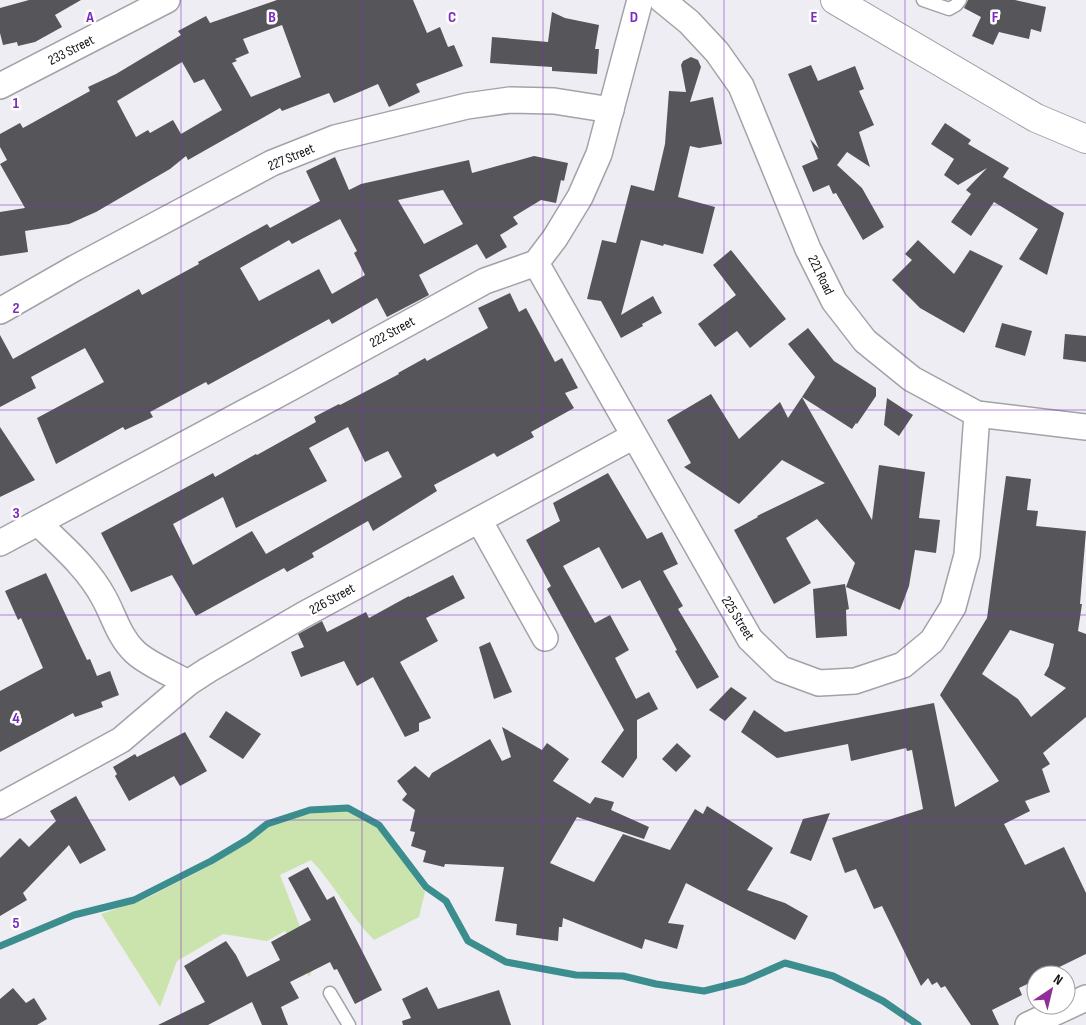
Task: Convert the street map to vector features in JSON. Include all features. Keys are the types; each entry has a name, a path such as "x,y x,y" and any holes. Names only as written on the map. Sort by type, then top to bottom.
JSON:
{"street":[{"name":"233 Street","path":"0,86 167,0"},
{"path":"536,263 555,238 580,197 599,154 640,0"},
{"name":"221 Road","path":"662,0 689,22 718,52 741,86 808,249 834,301 865,341 912,379 977,414 1086,427"},
{"path":"835,0 1036,118 1086,139"},
{"name":"227 Street","path":"0,311 272,163 335,138 467,106 510,100 554,101 611,110"},
{"name":"225 Street","path":"536,263 750,640 780,669 820,683 856,682 903,665 932,641 953,607 967,555 977,414"},
{"name":"222 Street","path":"0,543 485,281 536,263"},
{"name":"226 Street","path":"0,806 121,740 188,683 303,615 634,436"},
{"path":"479,520 545,638"},
{"path":"38,523 79,563 91,578 105,598 123,638 135,652 188,683"},
{"path":"1028,1025 1086,998"}],"lane":[{"path":"923,0 949,9 960,0"},
{"path":"330,993 349,1025"}],"green space":[{"path":"345,808 373,822 425,892 419,917 374,940 357,921 311,860 280,875 315,965 309,977 285,931 267,941 223,934 177,961 160,1007 101,914 147,898 209,866 257,832 287,818"}],"building":[{"path":"29,0 81,0 55,15 62,27 35,42 18,46 17,42 3,45 0,33 0,8"},
{"path":"277,0 413,0 427,33 440,27 448,47 454,45 463,66 416,84 420,92 389,107 378,84 334,103 329,93 282,111 280,108 188,160 186,156 170,169 96,212 69,224 25,231 28,252 0,256 0,212 25,208 0,164 7,160 0,147 0,134 20,123 23,128 90,91 88,87 116,74 181,35 178,31 206,16 210,23","holes":["282,25 301,77 251,97 232,63 237,61 235,59 249,53 243,39","182,62 194,83 204,79 222,110 181,134 173,120 150,133 148,130 136,137 117,101"]},
{"path":"968,0 1015,0 1046,7 1041,32 1031,29 1029,39 999,32 993,45 972,36 981,17 964,8"},
{"path":"552,12 565,18 599,25 595,49 599,49 597,74 552,71 552,67 490,63 492,37 548,42"},
{"path":"691,57 698,60 701,67 690,102 713,97 722,144 699,148 690,146 678,197 715,207 703,254 641,240 621,315 653,296 662,313 621,338 601,301 587,299 602,240 616,243 631,185 654,191 665,144 669,91 686,92 681,65 683,61"},
{"path":"811,65 818,81 855,66 864,89 859,91 874,125 859,132 870,167 847,152 837,165 862,188 884,227 863,240 836,193 833,194 829,185 813,192 802,166 818,159 810,139 819,149 788,74"},
{"path":"945,123 971,140 968,144 1009,168 1003,177 1064,213 1047,275 1019,259 1038,229 994,202 971,236 951,222 971,194 966,190 987,168 958,185 944,175 954,159 931,144"},
{"path":"534,156 568,163 564,181 561,180 556,203 541,200 513,217 518,224 500,235 507,247 486,259 477,244 419,275 429,295 387,317 377,298 332,324 329,319 208,385 206,382 150,412 153,417 125,430 123,427 56,464 37,418 104,382 85,348 31,377 36,388 0,407 0,335 13,359 139,289 142,295 267,224 270,228 320,201 306,171 335,157 349,190 361,184 469,160 472,173","holes":["443,190 463,224 424,244 398,200","340,219 357,251 354,253 365,275 332,294 319,269 259,301 240,268 289,240 292,244"]},
{"path":"918,240 954,274 970,250 1003,266 964,333 920,308 892,280 912,260 905,254"},
{"path":"731,250 786,319 750,348 737,331 715,347 698,324 736,295 713,265"},
{"path":"510,293 519,312 526,308 555,362 562,358 578,388 565,393 574,408 531,432 534,437 497,457 494,453 434,485 437,491 373,531 368,521 312,553 314,557 287,572 284,568 196,616 172,575 131,592 101,533 213,473 215,477 257,455 316,422 314,417 399,374 425,358 427,361 488,328 478,308","holes":["348,427 365,462 388,451 402,477 266,554 252,531 193,565 173,524 223,497 236,528 327,481 309,448"]},
{"path":"1002,323 1032,331 1025,356 995,347"},
{"path":"808,328 834,361 876,388 876,396 852,429 802,397 815,377 788,344"},
{"path":"1065,334 1086,336 1086,362 1063,359"},
{"path":"711,394 739,439 780,402 788,418 802,397 872,520 879,465 925,472 919,518 940,520 936,553 915,550 909,586 900,610 846,587 855,563 817,519 786,538 811,583 774,604 734,530 757,516 825,483 782,460 739,504 684,467 691,463 667,420"},
{"path":"887,398 913,415 899,436 884,425"},
{"path":"0,427 35,480 0,497"},
{"path":"608,473 647,539 662,532 678,564 663,571 683,606 678,609 719,677 697,689 675,651 677,650 640,580 622,589 599,547 563,566 595,623 610,615 629,650 615,658 636,699 649,692 658,709 637,720 637,758 623,778 601,762 624,730 547,589 551,586 526,540 560,521 553,503"},
{"path":"1006,476 1031,479 1027,510 1038,511 1036,526 1086,531 1080,604 1082,604 1078,631 1086,634 1086,717 1043,753 1050,764 1042,769 1050,792 1025,801 1030,811 1004,824 1025,865 1064,847 1086,893 1086,954 1063,965 1026,965 1026,985 1019,988 1022,995 992,1010 999,1025 971,1025 945,986 941,988 937,982 932,985 928,978 921,986 882,906 874,909 856,869 845,873 832,838 923,809 912,750 907,751 906,748 851,761 848,744 777,758 741,732 754,710 785,732 934,703 955,807 999,781 940,695 987,618","holes":["1010,630 1054,644 1049,666 1044,675 1066,688 1031,717 1018,699 982,674"]},
{"path":"46,573 87,660 90,659 97,676 110,671 119,695 101,702 103,707 75,717 73,713 0,752 0,691 43,668 21,618 18,620 5,591"},
{"path":"453,575 465,598 426,618 438,641 400,662 431,718 419,723 419,731 405,737 373,677 357,686 344,661 301,677 291,652 304,647 298,634 322,621 327,632 366,612 369,618"},
{"path":"845,584 849,609 846,610 847,636 816,638 813,589"},
{"path":"490,642 512,692 494,699 479,647"},
{"path":"731,687 747,698 725,721 709,710"},
{"path":"226,711 261,734 243,759 209,737"},
{"path":"502,727 542,750 547,743 569,759 553,781 590,804 595,797 614,802 611,810 649,827 644,839 577,817 550,863 594,882 623,834 670,850 695,809 703,814 707,806 773,848 747,890 785,903 808,916 795,940 686,883 668,923 684,925 677,949 645,939 642,949 563,918 562,927 559,927 558,941 516,935 517,924 495,921 504,867 445,864 444,867 423,862 426,851 411,846 415,832 410,831 415,810 402,800 407,794 397,781 415,766 429,778 432,773 490,739 502,761 511,757"},
{"path":"185,732 207,771 180,786 174,776 129,801 115,776 117,774 113,767 135,754 137,757"},
{"path":"677,743 691,756 676,772 662,759"},
{"path":"76,796 106,850 80,864 69,845 23,893 27,900 0,916 0,858 20,838 29,847 56,821 50,811"},
{"path":"830,813 811,861 790,853 803,819"},
{"path":"308,867 327,900 334,896 382,990 355,1004 337,969 334,970 330,962 290,982 299,998 281,1007 288,1025 262,1025 252,1002 208,1025 158,1025 205,1002 184,966 226,941 236,955 247,977 280,960 271,942 311,920 288,878"},
{"path":"427,987 438,1009 499,990 511,1025 403,1025 402,1021 411,1018 402,999"},
{"path":"13,988 26,1003 34,998 47,1019 37,1025 0,1025 0,999"}],"waterway":[{"path":"0,946 74,915 134,900 211,861 248,839 267,824 310,810 348,808 379,825 426,887 446,901 468,941 506,962 576,975 623,976 656,984 704,991 744,981 785,963 833,976 883,1001 918,1025"}]}
